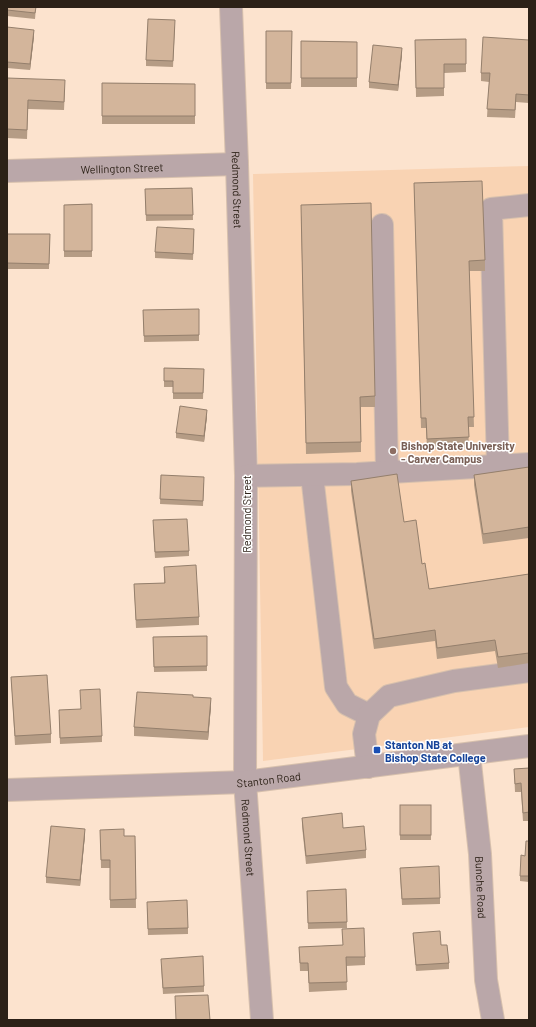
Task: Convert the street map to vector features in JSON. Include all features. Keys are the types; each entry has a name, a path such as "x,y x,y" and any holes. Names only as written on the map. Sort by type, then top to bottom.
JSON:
{"street":[{"name":"Redmond Street","path":"231,7 246,476 245,782 262,1020"},
{"name":"Wellington Street","path":"7,171 237,164"},
{"path":"498,466 491,209 529,205"},
{"path":"382,225 387,471"},
{"path":"246,476 312,475 529,464"},
{"path":"312,475 336,687 347,704 370,715"},
{"path":"368,767 364,734 370,715 389,696 454,681 529,671"},
{"name":"Stanton Road","path":"7,790 245,782 529,746"},
{"name":"Bunche Road","path":"469,754 480,854 486,980 493,1020"}],"shaded area":[{"name":"Bishop State University - Carver Campus","path":"529,166 529,727 263,761 253,174"}],"building":[{"path":"7,7 36,7 35,13 7,10"},
{"path":"148,19 175,20 173,61 146,60"},
{"path":"7,27 34,30 30,64 7,62"},
{"path":"266,31 292,31 291,83 266,83"},
{"path":"483,37 529,40 529,95 516,94 515,110 487,109 490,73 481,73"},
{"path":"466,39 466,64 444,64 444,88 416,88 415,40"},
{"path":"301,41 357,42 357,78 301,78"},
{"path":"373,45 402,48 398,85 369,82"},
{"path":"7,78 65,80 64,102 28,100 27,130 7,129"},
{"path":"102,83 195,84 195,116 102,116"},
{"path":"482,181 485,260 469,261 474,417 468,417 469,437 427,439 426,418 421,418 414,183"},
{"path":"192,188 193,215 146,215 145,189"},
{"path":"371,203 375,396 360,397 361,442 306,443 301,205"},
{"path":"92,204 92,251 64,251 64,205"},
{"path":"157,227 194,229 193,254 155,252"},
{"path":"7,234 50,234 49,264 7,263"},
{"path":"199,309 199,335 144,336 143,310"},
{"path":"164,368 204,369 203,393 173,393 173,381 164,381"},
{"path":"180,406 207,410 204,436 176,433"},
{"path":"529,467 529,527 483,534 474,475"},
{"path":"397,474 404,522 416,520 422,564 425,563 429,589 529,574 529,653 498,657 495,640 437,648 435,630 374,639 351,481"},
{"path":"161,475 204,477 203,501 160,499"},
{"path":"187,519 189,551 155,552 153,520"},
{"path":"196,565 199,617 136,620 134,584 165,583 164,567"},
{"path":"207,636 207,666 154,667 153,637"},
{"path":"47,675 51,734 15,736 11,677"},
{"path":"100,689 102,736 60,738 59,710 81,709 80,690"},
{"path":"137,692 193,695 193,697 211,698 208,732 134,727"},
{"path":"529,768 529,812 523,813 521,783 515,784 514,769"},
{"path":"400,805 431,805 431,835 400,835"},
{"path":"342,813 343,828 364,826 366,850 306,856 302,818"},
{"path":"51,826 85,829 80,880 46,877"},
{"path":"124,829 124,836 135,836 136,899 110,900 110,860 101,860 100,830"},
{"path":"526,841 529,841 529,876 520,876 521,855 525,856"},
{"path":"439,866 440,898 402,899 400,868"},
{"path":"346,889 347,922 308,923 307,891"},
{"path":"187,900 188,928 148,929 147,902"},
{"path":"364,928 365,957 346,957 347,982 309,983 308,963 300,963 299,947 343,945 342,929"},
{"path":"440,931 441,945 447,945 449,963 416,965 413,933"},
{"path":"203,956 204,986 163,988 161,959"},
{"path":"208,995 210,1020 176,1020 175,996"}],"place":[{"name":"Bishop State University - Carver Campus","path":"393,451"},
{"name":"Stanton NB at Bishop State College","path":"377,750"}]}
